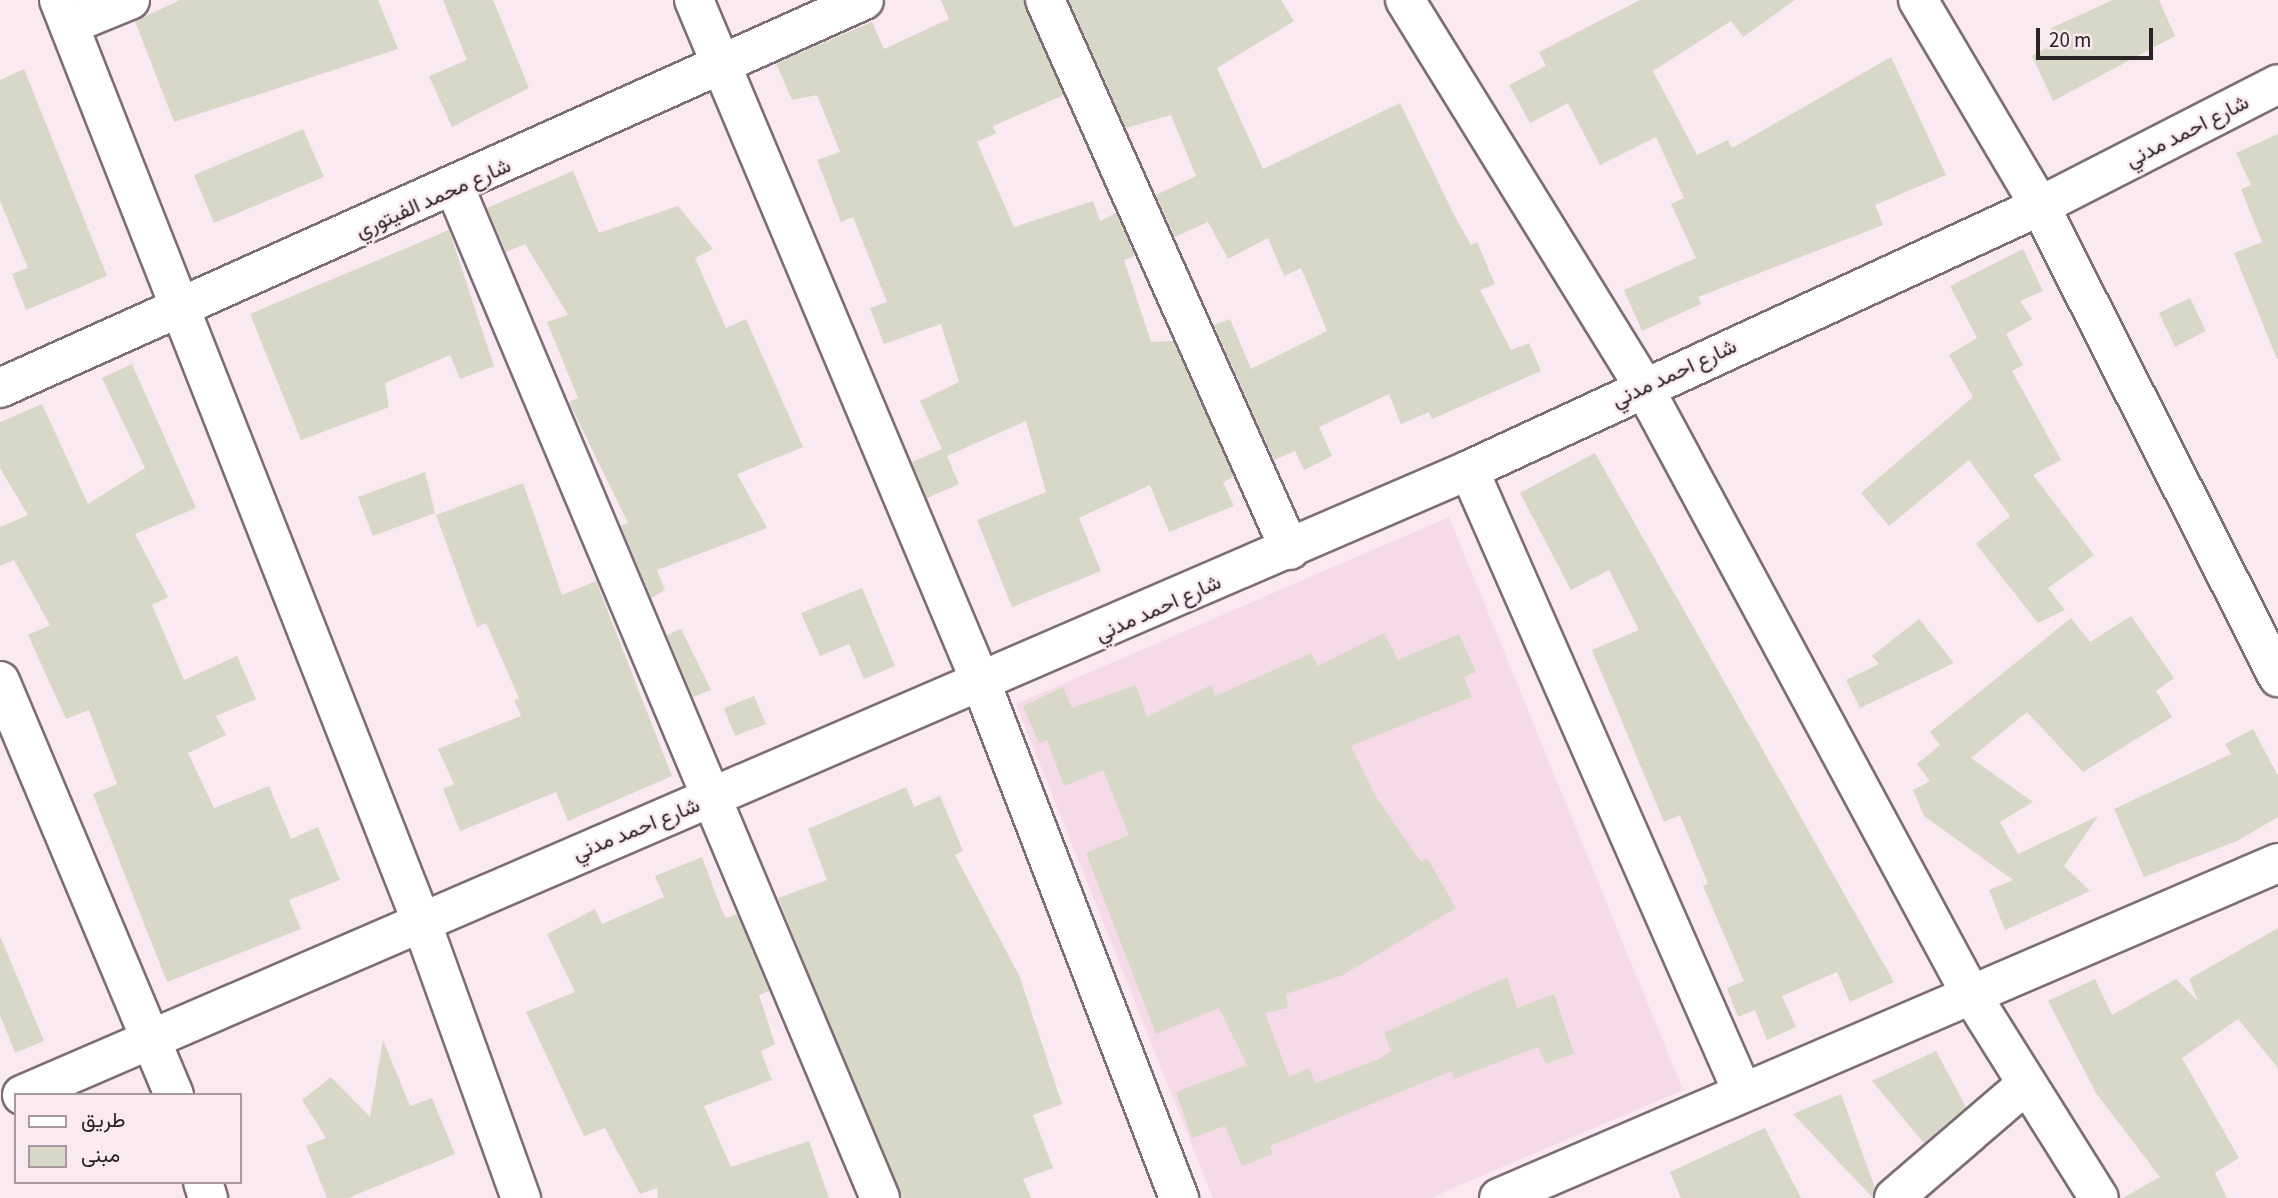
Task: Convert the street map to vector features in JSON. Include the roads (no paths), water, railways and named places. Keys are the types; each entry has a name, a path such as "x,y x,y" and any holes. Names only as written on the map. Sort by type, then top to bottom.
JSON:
{"street":[{"path":"130,0 64,13 178,312 420,918 521,1198"},
{"path":"694,0 982,685 1179,1198"},
{"name":"شارع محمد الفيتوري","path":"0,388 455,188 864,0"},
{"path":"1045,0 1290,550"},
{"path":"1405,0 1643,386 1969,991 2024,1086 2099,1198"},
{"path":"1918,0 2040,206 2278,677"},
{"name":"شارع احمد مدني","path":"26,1093 420,918 982,685 1469,470 1643,386 2040,206 2278,84"},
{"path":"455,188 714,798 880,1198"},
{"path":"1469,470 1742,1091"},
{"path":"0,681 154,1036 173,1093"},
{"path":"1499,1198 1969,991 2278,863"},
{"path":"1894,1198 2024,1086"}]}
